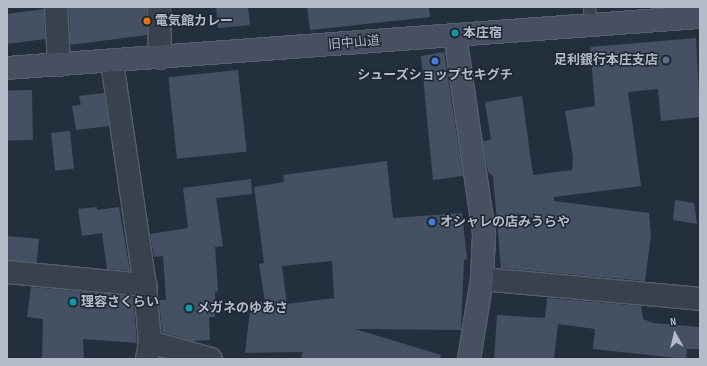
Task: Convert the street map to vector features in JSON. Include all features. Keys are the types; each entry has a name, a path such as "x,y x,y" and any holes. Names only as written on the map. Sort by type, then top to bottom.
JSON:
{"main road":[{"name":"旧中山道","path":"7,68 112,62 455,35 590,15 700,17"},
{"path":"455,35 484,235 482,279 469,359"}],"street":[{"path":"56,7 59,65"},
{"path":"159,7 160,58"},
{"path":"112,62 145,285 149,350 211,359"},
{"path":"7,272 145,285"},
{"path":"482,279 700,299"}],"building":[{"path":"69,7 147,7 147,35 70,45"},
{"path":"216,7 248,7 250,25 218,28"},
{"path":"307,7 429,7 430,17 310,30"},
{"path":"44,9 45,39 7,44 7,14"},
{"path":"696,38 700,117 661,121 658,89 628,92 641,186 554,197 554,201 649,213 651,235 645,281 501,268 493,176 488,172 483,141 491,140 485,102 522,96 533,175 572,170 573,157 565,111 595,106 590,47"},
{"path":"444,52 463,176 433,180 421,56"},
{"path":"238,70 247,152 177,159 168,77"},
{"path":"7,90 32,90 33,140 8,140"},
{"path":"104,93 109,126 76,130 72,106 81,105 79,96"},
{"path":"70,131 74,169 55,171 51,133"},
{"path":"387,161 393,218 462,213 467,259 464,260 461,330 355,329 441,355 440,359 301,359 303,352 245,353 251,302 265,302 259,264 264,263 254,187 284,182 283,175","holes":["332,261 334,298 287,304 282,266"]},
{"path":"251,179 252,194 216,198 223,246 215,247 218,291 215,292 215,317 209,317 210,340 193,341 162,332 159,300 166,300 163,256 154,257 150,234 188,228 183,188"},
{"path":"675,200 694,203 697,224 673,220"},
{"path":"97,207 97,210 119,207 130,271 107,269 102,233 82,236 78,209"},
{"path":"7,236 39,239 37,263 7,260"},
{"path":"31,287 133,296 137,343 83,339 84,359 42,359 43,319 27,317"},
{"path":"547,298 641,306 643,319 653,323 700,327 700,349 687,349 686,359 593,349 595,329 558,324 554,359 494,359 497,315 545,318"}],"place":[{"name":"電気館カレー","path":"147,21"},
{"name":"本庄宿","path":"455,33"},
{"name":"足利銀行本庄支店","path":"666,60"},
{"name":"シューズショップセキグチ","path":"435,61"},
{"name":"オシャレの店みうらや","path":"432,222"},
{"name":"理容さくらい","path":"73,302"},
{"name":"メガネのゆあさ","path":"189,308"}]}
